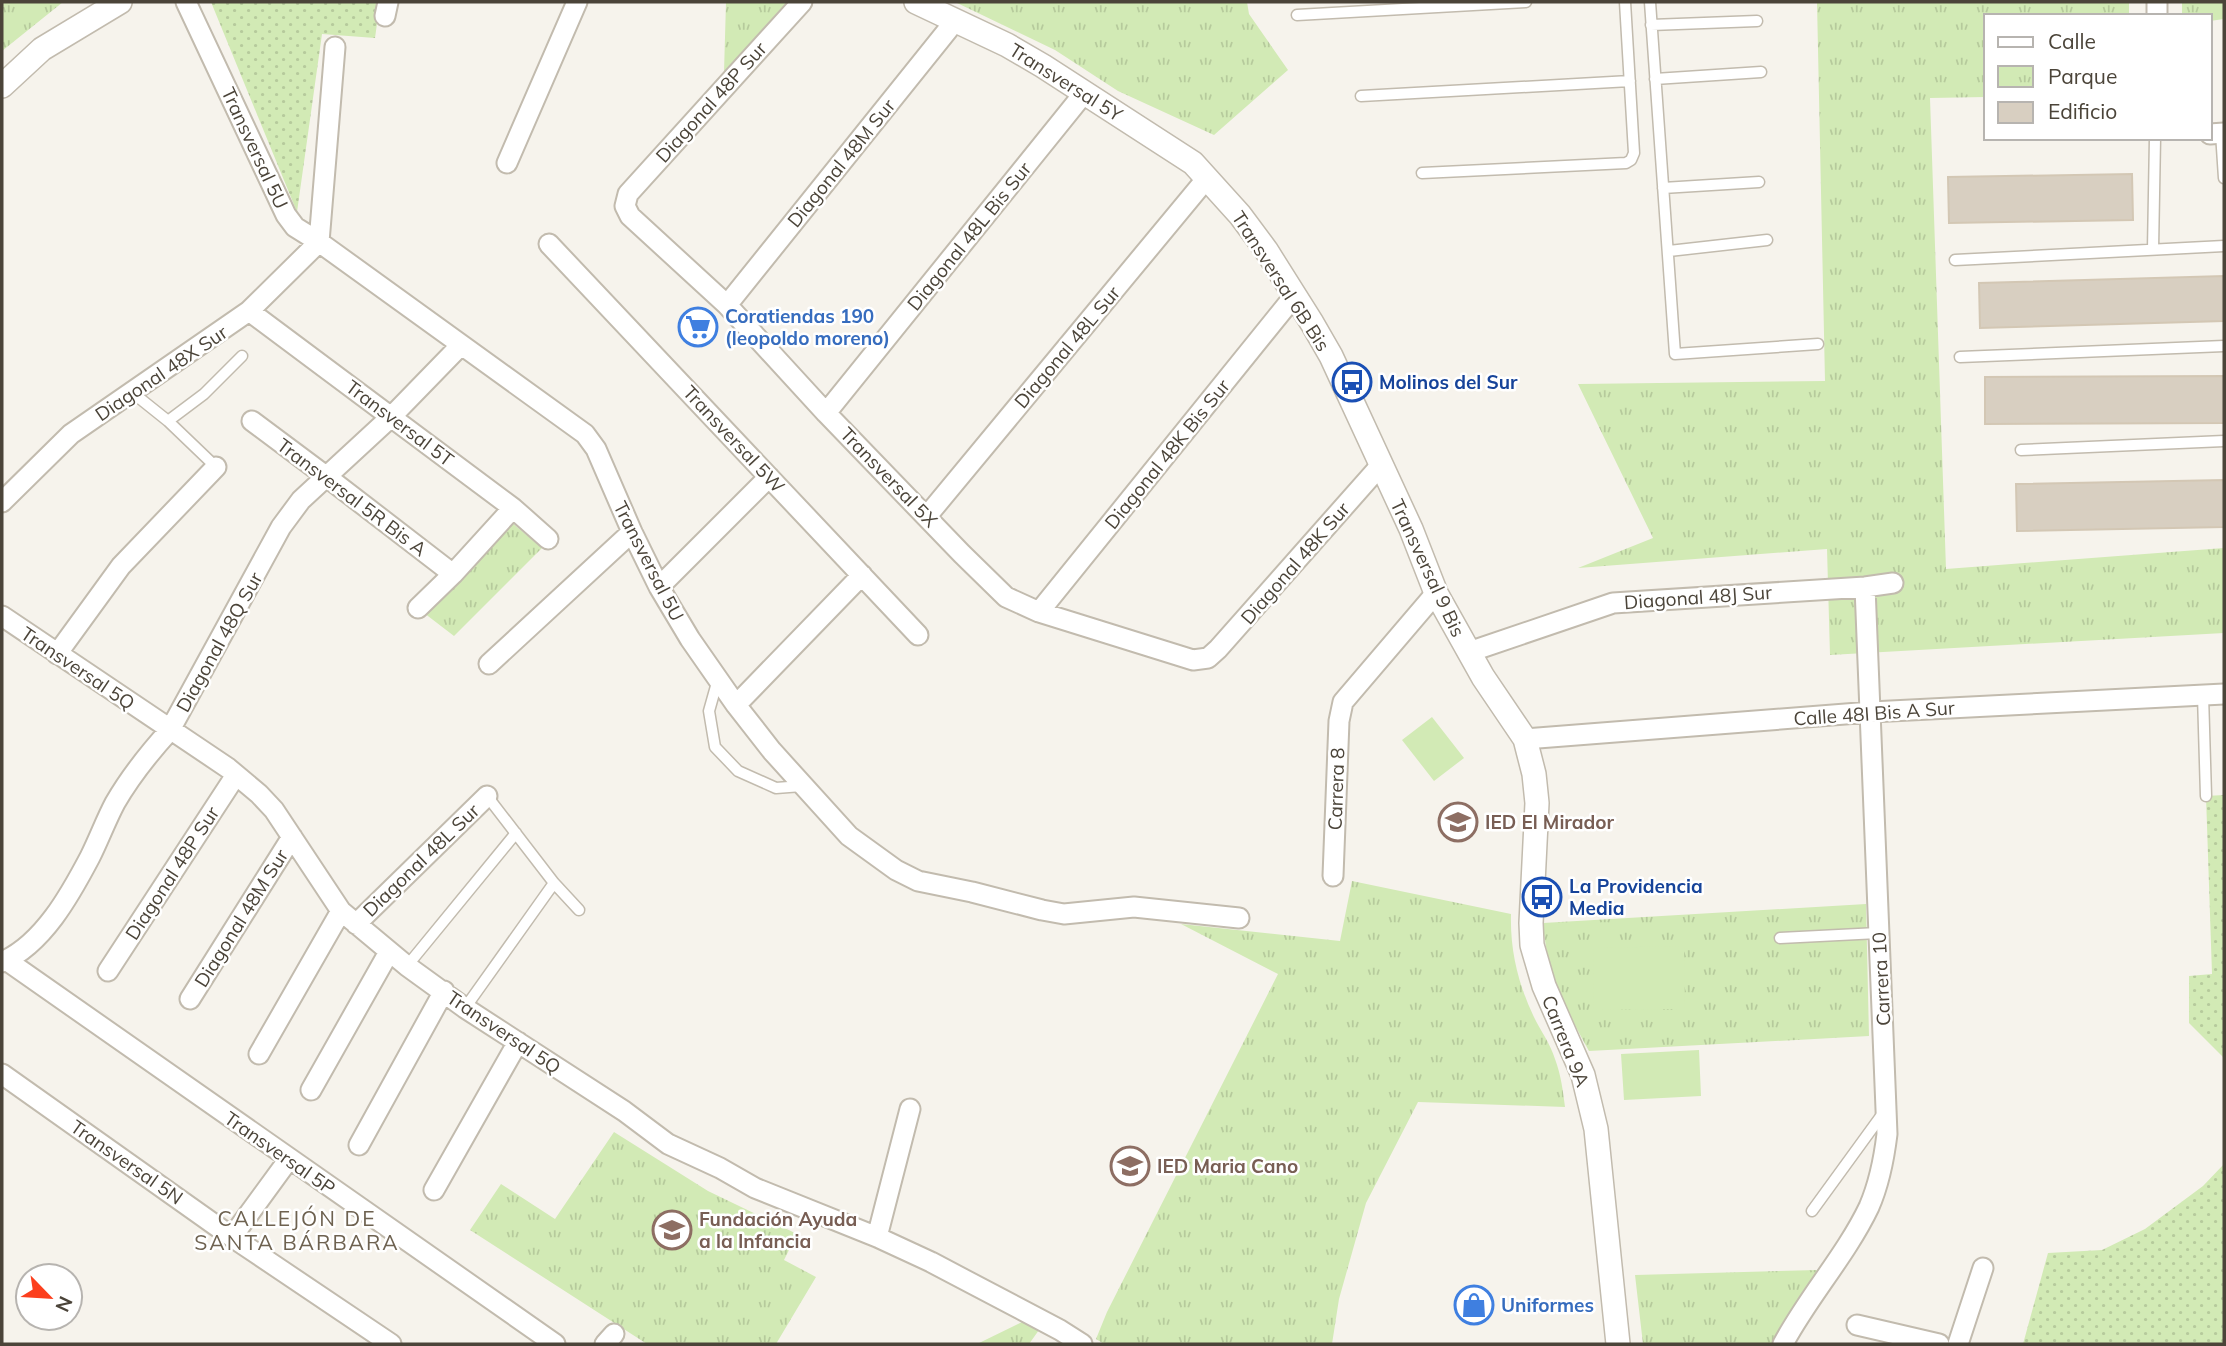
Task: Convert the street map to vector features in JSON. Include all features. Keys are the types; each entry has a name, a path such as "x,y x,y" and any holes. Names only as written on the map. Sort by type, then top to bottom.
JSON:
{"street":[{"path":"2,86 42,49 120,2"},
{"name":"Transversal 5U","path":"186,2 286,215 295,227 585,434 596,449 632,532 660,587 690,639 736,705 802,786 849,836 895,870 918,881 1064,914 1134,907 1239,918"},
{"path":"507,163 577,2"},
{"name":"Diagonal 48P Sur","path":"625,206 628,194 802,2"},
{"name":"Transversal 5Y","path":"916,2 1007,45 1085,92 1193,163 1207,178"},
{"name":"Diagonal 48M Sur","path":"727,305 955,22"},
{"path":"319,242 335,47"},
{"name":"Diagonal 48L Bis Sur","path":"826,413 1085,92"},
{"name":"Transversal 6B Bis","path":"1207,178 1240,215 1295,295 1331,356 1380,466"},
{"name":"Diagonal 48L Sur","path":"927,516 1207,178"},
{"name":"Transversal 5X","path":"625,206 631,216 727,305 826,413 1006,597 1038,612 1193,660 1208,657"},
{"name":"Diagonal 48X Sur","path":"2,502 71,434 249,311 319,242"},
{"name":"Transversal 5W","path":"549,244 918,635"},
{"name":"Diagonal 48K Bis Sur","path":"1038,612 1295,295"},
{"name":"Transversal 5T","path":"249,311 513,508 548,539"},
{"name":"Diagonal 48Q Sur","path":"4,961 29,944 52,919 90,857 115,803 150,753 170,730 281,527 301,500 391,416 461,345"},
{"name":"Transversal 5R Bis A","path":"251,421 453,574"},
{"name":"Transversal 9 Bis","path":"1380,466 1411,529 1436,593 1489,687 1525,739"},
{"name":"Diagonal 48K Sur","path":"1208,657 1380,466"},
{"path":"57,654 121,566 216,467"},
{"path":"660,587 769,477"},
{"path":"418,608 513,508"},
{"path":"489,664 632,532"},
{"path":"736,705 862,575"},
{"name":"Diagonal 48J Sur","path":"1468,652 1613,603 1893,583"},
{"name":"Carrera 10","path":"1783,1344 1869,1207 1878,1183 1887,1134 1865,587"},
{"name":"Carrera 8","path":"1333,876 1339,722 1343,702 1436,593"},
{"name":"Transversal 5Q","path":"2,615 236,775 267,802 349,917 407,966 465,1007 624,1111 668,1144 755,1188 877,1237 955,1274 1082,1344"},
{"name":"Calle 48I Bis A Sur","path":"1525,739 1871,712 2224,694"},
{"name":"Carrera 9A","path":"1525,739 1534,774 1537,803 1532,945 1544,986 1583,1075 1589,1097 1595,1129 1618,1344"},
{"name":"Diagonal 48P Sur","path":"108,971 236,775"},
{"name":"Diagonal 48L Sur","path":"349,917 487,796"},
{"name":"Diagonal 48M Sur","path":"190,999 292,837"},
{"path":"259,1054 349,917"},
{"path":"311,1090 389,952"},
{"name":"Transversal 5P","path":"4,961 555,1344"},
{"path":"359,1145 444,991"},
{"path":"434,1190 518,1042"},
{"name":"Transversal 5N","path":"2,1074 232,1237 391,1344"},
{"path":"877,1237 910,1109"},
{"path":"232,1237 289,1159"},
{"path":"1958,1344 1983,1268"},
{"path":"1857,1325 1939,1344"}],"lane":[{"path":"1297,15 1526,2"},
{"path":"1422,173 1626,163 1631,160 1634,153 1625,2"},
{"path":"1650,2 1675,355 1818,344"},
{"path":"1651,24 1757,21"},
{"path":"1655,79 1761,72"},
{"path":"1361,96 1630,81"},
{"path":"2219,133 2224,178"},
{"path":"2153,249 2155,140"},
{"path":"1663,188 1759,182"},
{"path":"1669,251 1768,240"},
{"path":"1955,260 2224,246"},
{"path":"1960,357 2224,346"},
{"path":"168,421 204,394 242,356"},
{"path":"133,393 168,421 216,467"},
{"path":"2021,450 2224,441"},
{"path":"718,679 709,711 715,747 738,771 776,788 802,786"},
{"path":"2203,695 2206,796"},
{"path":"487,796 554,883 579,910"},
{"path":"407,966 516,833"},
{"path":"465,1007 554,883"},
{"path":"1780,938 1878,933"},
{"path":"1812,1211 1887,1108"}],"green space":[{"path":"2,2 63,2 2,51"},
{"path":"211,2 380,2 375,38 322,34 297,212"},
{"path":"726,2 787,2 724,72"},
{"path":"955,2 1247,2 1249,14 1288,70 1214,135 1118,91 1055,50"},
{"path":"1817,2 2129,2 2129,14 1984,14 1984,97 1930,98 1946,569 2224,548 2224,633 1830,655 1827,549 1578,568 1653,538 1578,384 1825,381"},
{"path":"2182,2 2224,2 2224,19 2212,21 2212,14 2182,14"},
{"path":"511,522 542,548 454,636 424,613"},
{"path":"1432,717 1464,758 1434,781 1402,740"},
{"path":"2224,795 2224,1058 2189,1023 2189,976 2212,974 2206,796"},
{"path":"1352,881 1511,914 1512,940 1519,978 1533,1015 1555,1059 1565,1107 1418,1102 1366,1203 1339,1299 1332,1344 1104,1344 1096,1339 1107,1312 1278,974 1181,924 1340,941"},
{"path":"1866,904 1869,1036 1589,1051 1558,989 1548,957 1543,923"},
{"path":"1684,946 1685,1009 1594,1010 1593,948"},
{"path":"1699,1050 1701,1096 1624,1100 1621,1054"},
{"path":"614,1132 708,1191 797,1234 784,1260 816,1277 776,1344 647,1344 470,1230 501,1184 555,1219"},
{"path":"2224,1164 2224,1344 2023,1344 2048,1253 2102,1250 2145,1229 2203,1186"},
{"path":"1817,1270 1785,1325 1778,1344 1643,1344 1635,1275"},
{"path":"1022,1322 1039,1330 1029,1344 977,1344"}],"building":[{"path":"2132,174 2133,220 1949,223 1948,177"},
{"path":"2224,276 2224,321 1980,328 1979,283"},
{"path":"2224,376 2224,423 1985,424 1985,377"},
{"path":"2224,480 2224,527 2017,531 2016,484"}],"place":[{"name":"Coratiendas 190 (leopoldo moreno)","path":"698,327"},
{"name":"Molinos del Sur","path":"1352,382"},
{"name":"IED El Mirador","path":"1458,822"},
{"name":"La Providencia Media","path":"1542,897"},
{"name":"IED Maria Cano","path":"1130,1166"},
{"name":"Fundación Ayuda a la Infancia","path":"672,1230"},
{"name":"Uniformes","path":"1474,1305"}],"district":[{"name":"CALLEJÓN DE SANTA BÁRBARA","path":"297,1230"}]}
